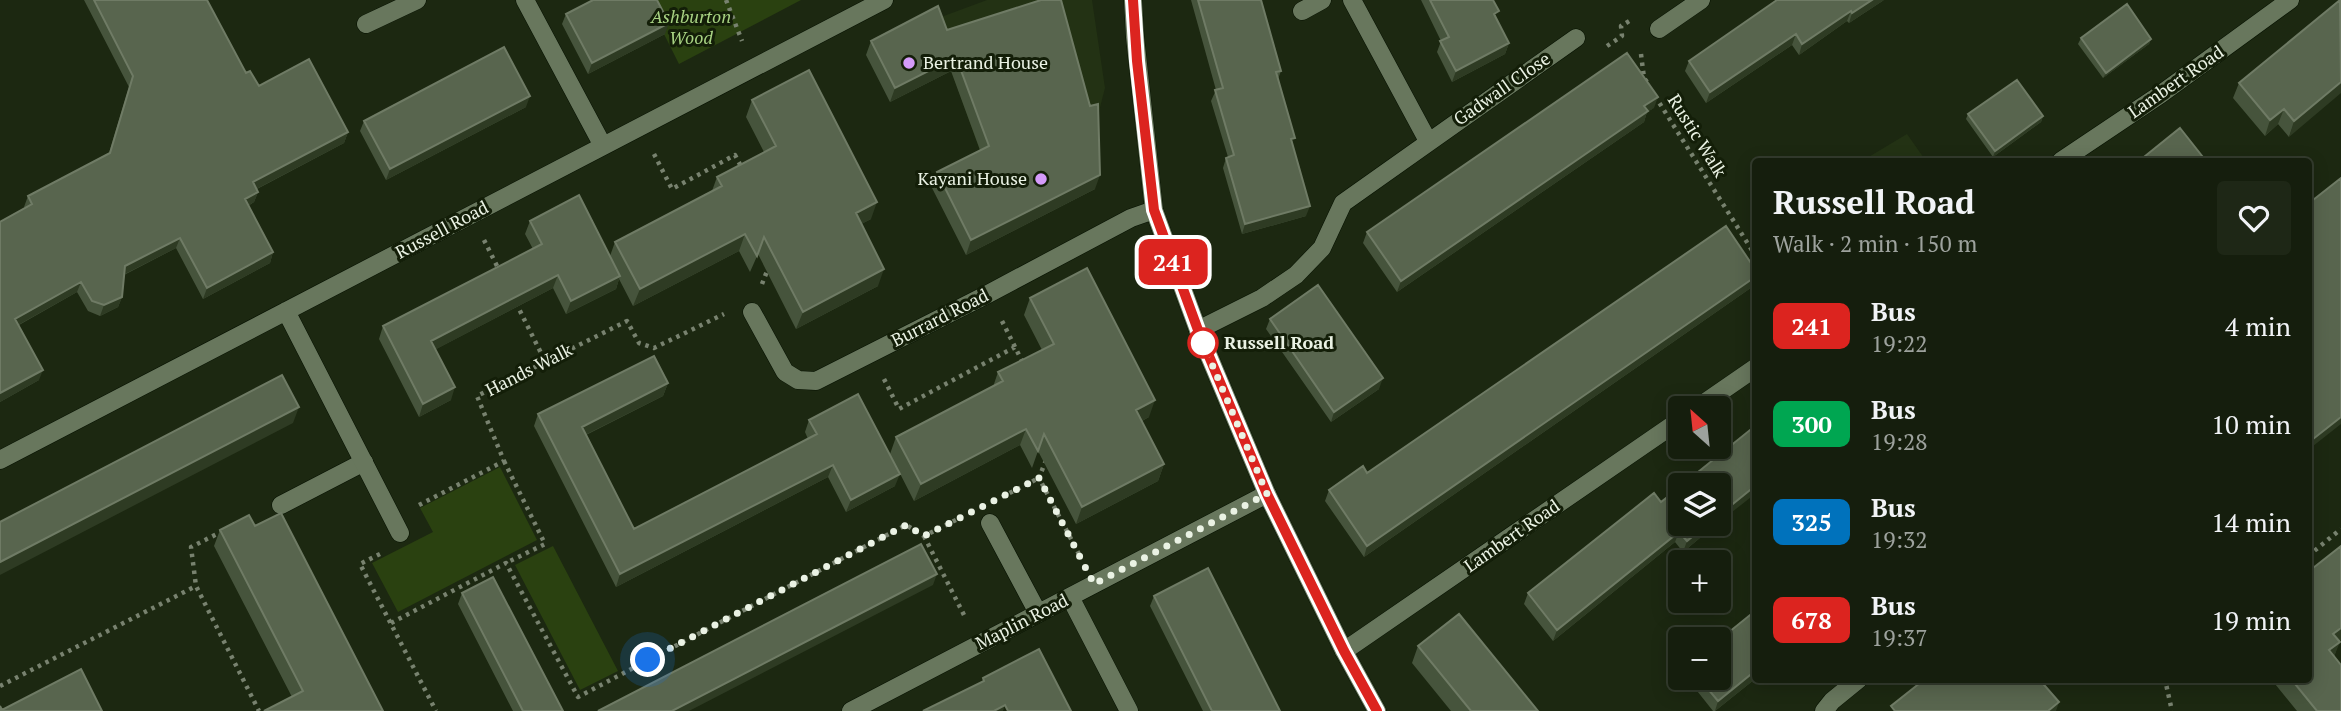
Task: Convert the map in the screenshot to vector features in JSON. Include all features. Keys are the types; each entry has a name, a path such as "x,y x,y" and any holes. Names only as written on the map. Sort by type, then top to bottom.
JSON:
{"street":[{"path":"366,24 417,0"},
{"path":"525,0 603,146"},
{"name":"Russell Road","path":"0,460 884,0"},
{"path":"1133,0 1137,63 1154,210 1198,330 1267,494 1344,651 1377,711"},
{"path":"1302,11 1322,0"},
{"path":"1352,0 1428,141"},
{"path":"1653,27 1701,0"},
{"name":"Lambert Road","path":"2065,158 2161,94 2290,0"},
{"name":"Gadwall Close","path":"1198,330 1262,298 1296,275 1322,248 1343,203 1576,38"},
{"name":"Burrard Road","path":"744,310 785,372 798,380 816,381 1131,218 1154,210"},
{"path":"286,312 397,526"},
{"path":"1714,396 1752,370"},
{"name":"Lambert Road","path":"1344,651 1668,428"},
{"path":"281,505 364,462"},
{"name":"Maplin Road","path":"851,711 1267,494"},
{"path":"990,523 1038,613"},
{"path":"1070,597 1129,711"},
{"path":"1824,711 1854,683"}],"path":[{"path":"726,0 753,68"},
{"path":"1600,50 1622,36 1620,26 1633,19 1653,27"},
{"name":"Rustic Walk","path":"1653,27 1641,55 1644,78 1752,250"},
{"path":"640,128 672,188 735,155 748,180"},
{"path":"471,215 503,278"},
{"path":"761,286 770,264"},
{"path":"988,294 1027,371"},
{"path":"515,302 545,361"},
{"name":"Hands Walk","path":"504,461 477,396 626,321 639,343 654,348 744,310"},
{"path":"870,353 899,409 1015,347"},
{"path":"993,501 1039,478 1048,455"},
{"path":"391,623 545,544 504,461 397,526"},
{"path":"1039,478 1094,584"},
{"path":"924,536 970,513"},
{"path":"506,563 578,697 906,525 924,536 979,644"},
{"path":"231,528 191,547 196,586 259,711"},
{"path":"2312,553 2341,528"},
{"path":"360,564 436,711"},
{"path":"0,686 196,586"},
{"path":"2167,683 2172,711"}],"shaded area":[{"path":"987,0 1092,0 1105,88 1098,115 980,151 933,20"},
{"path":"1907,134 1924,158 1867,158"}],"green space":[{"name":"Ashburton Wood","path":"647,0 801,0 679,64"},
{"path":"500,467 537,540 398,612 372,563 433,532 420,508"},
{"path":"553,546 618,671 580,690 515,565"}],"building":[{"path":"94,0 207,0 246,73 250,71 259,86 309,59 348,132 253,182 258,192 245,199 273,252 207,288 180,238 125,266 122,297 104,305 92,301 81,282 15,319 43,370 0,393 0,222 32,204 28,196 110,153 133,76"},
{"path":"593,0 657,0 669,23 592,63 566,14"},
{"path":"1041,0 1061,0 1090,106 1098,104 1100,175 971,240 937,172 989,146 956,57 895,88 871,41 938,6 947,30"},
{"path":"1198,0 1261,0 1281,71 1276,72 1295,138 1291,139 1310,206 1245,224 1226,158 1234,155 1215,90 1223,88"},
{"path":"1430,0 1493,0 1499,11 1494,14 1509,43 1456,71 1440,41 1449,37"},
{"path":"1777,0 1872,0 1802,44 1796,34 1710,92 1689,61"},
{"path":"2340,0 2341,82 2294,121 2284,109 2270,120 2239,83"},
{"path":"2127,4 2151,39 2106,73 2081,38"},
{"path":"504,47 530,96 390,169 364,121"},
{"path":"1627,53 1658,97 1644,106 1648,111 1401,281 1367,232"},
{"path":"809,70 877,202 856,213 884,269 803,312 764,237 757,256 745,234 640,289 615,242 722,186 717,177 776,146 752,100"},
{"path":"2017,80 2043,116 1995,151 1968,114"},
{"path":"2180,128 2204,158 2143,158"},
{"path":"2341,178 2341,417 2312,440 2312,201"},
{"path":"579,195 620,276 571,301 558,275 431,341 455,387 423,404 383,326 542,244 530,221"},
{"path":"1726,226 1752,265 1752,279 1367,546 1329,490 1363,466 1367,473"},
{"path":"1087,268 1155,400 1136,410 1164,464 1082,507 1044,434 1038,451 1026,429 921,484 896,437 1003,381 998,372 1054,344 1030,298"},
{"path":"1318,285 1383,378 1334,412 1270,319"},
{"path":"654,356 668,383 582,427 634,529 817,434 809,420 858,394 900,474 851,500 833,465 620,574 538,414"},
{"path":"282,375 299,407 0,562 0,522"},
{"path":"1752,428 1752,488 1731,505 1731,473 1697,473 1714,459 1731,459 1731,445"},
{"path":"1654,493 1661,502 1668,496 1668,536 1674,536 1557,630 1528,593"},
{"path":"281,513 383,711 264,711 303,691 220,530 249,515 255,526"},
{"path":"921,544 937,574 672,711 598,711"},
{"path":"2341,546 2341,628 2333,634 2340,642 2329,650 2341,665 2341,711 2317,711 2294,683 2312,683 2312,569"},
{"path":"1208,568 1280,711 1212,711 1154,596"},
{"path":"493,577 563,711 523,711 462,593"},
{"path":"1752,613 1752,673 1718,701 1709,690 1731,690 1731,630"},
{"path":"1459,614 1538,711 1471,711 1418,646"},
{"path":"1039,649 1071,711 1008,711 1005,705 994,711 923,711 984,681 983,678"},
{"path":"81,669 102,711 0,711 0,706 2,710"},
{"path":"1920,683 2042,683 2059,702 2048,711 1895,711 1891,706"}],"bus line":[{"name":"241","path":"1133,0 1154,210 1198,330 1267,494 1344,651 1377,711"}],"place":[{"name":"Bertrand House","path":"909,63"},
{"name":"Kayani House","path":"1041,179"},
{"name":"Russell Road","path":"1203,343"}],"route":[{"path":"648,660 906,525 924,536 1039,478 1094,584 1267,494 1203,343"}]}
